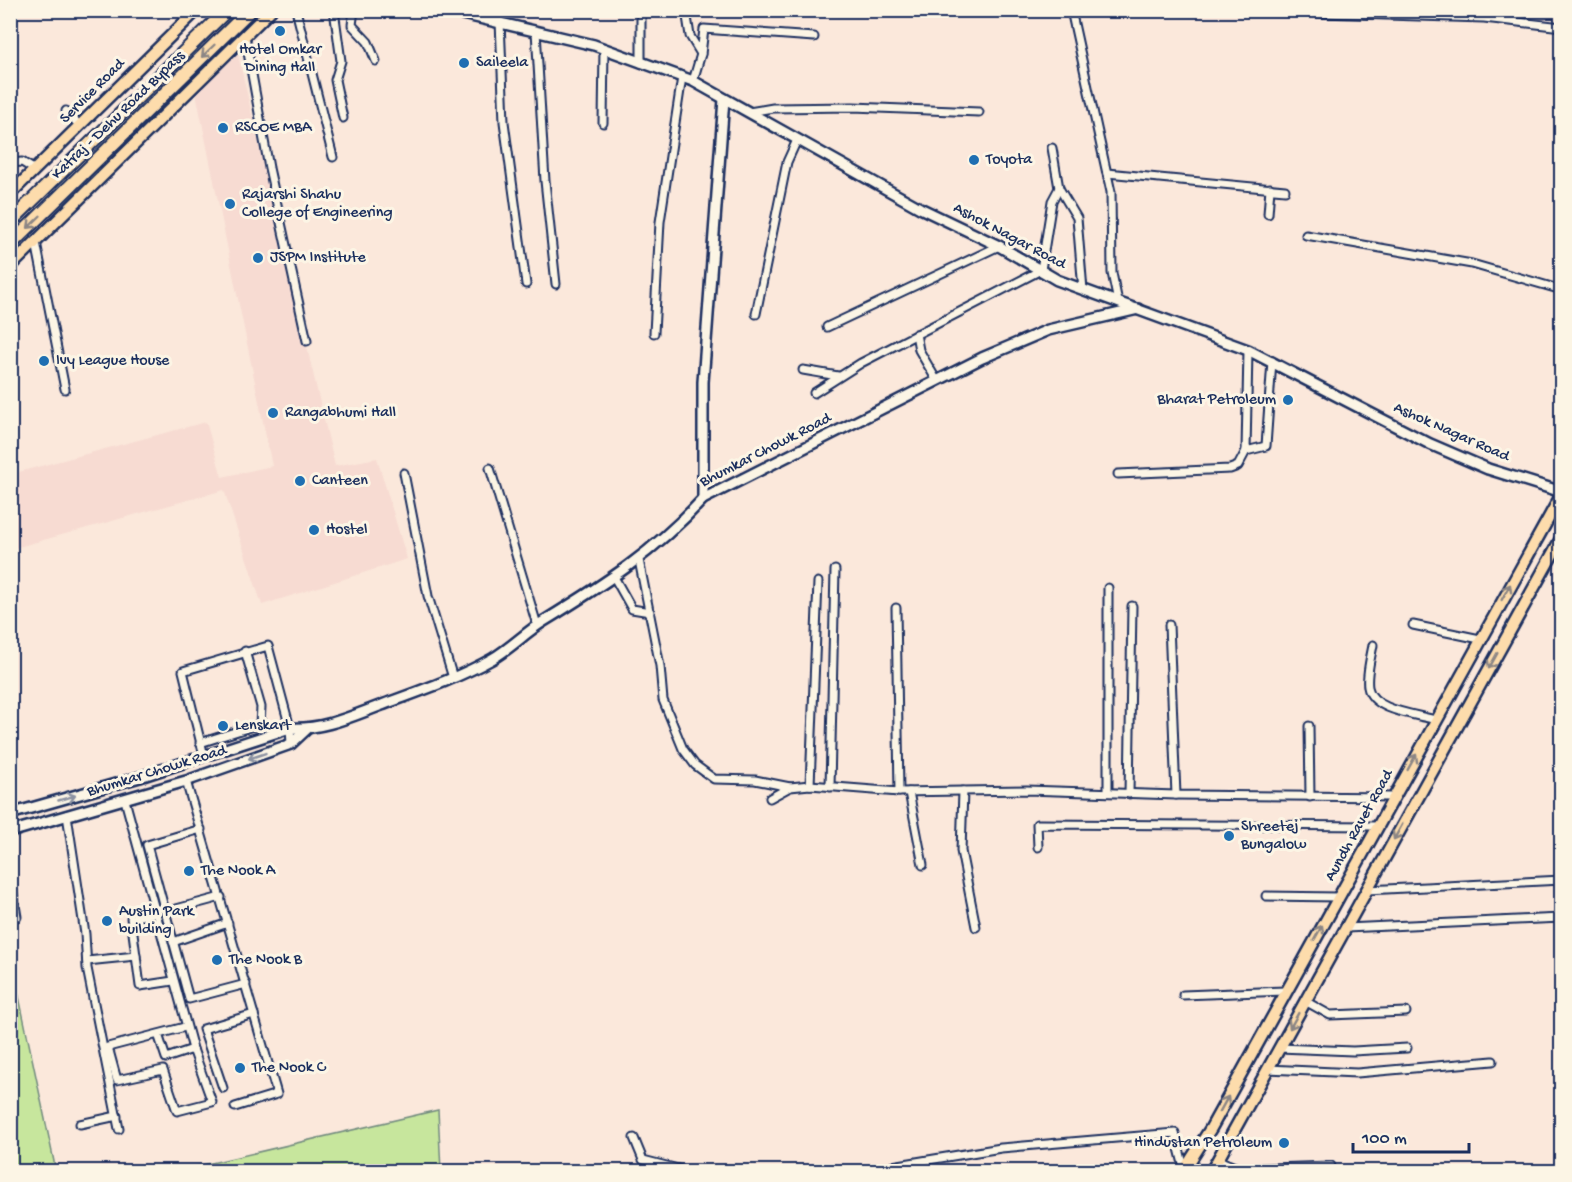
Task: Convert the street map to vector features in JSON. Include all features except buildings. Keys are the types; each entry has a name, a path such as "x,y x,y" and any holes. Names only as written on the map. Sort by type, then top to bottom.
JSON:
{"highway":[{"name":"Katraj - Dehu Road Bypass","path":"10,222 227,10"},
{"name":"Katraj - Dehu Road Bypass","path":"10,245 250,10"}],"main road":[{"name":"Service Road","path":"10,194 197,10"},
{"path":"10,267 272,10"},
{"name":"Aundh Ravet Road","path":"1183,1170 1211,1128 1562,493"},
{"path":"1211,1172 1562,537"}],"street":[{"path":"296,10 333,157"},
{"path":"334,10 341,62 335,80 342,118"},
{"path":"354,10 352,25 368,42 376,61"},
{"name":"Ashok Nagar Road","path":"445,10 500,21 604,48 693,81 920,208 999,246 1057,280 1248,350 1430,444 1488,470 1562,493"},
{"path":"641,10 641,63"},
{"path":"686,10 690,36 701,54"},
{"path":"1071,10 1107,173 1113,232 1112,273 1118,302"},
{"path":"1259,11 1484,18 1562,27"},
{"path":"500,21 504,122 526,284"},
{"path":"693,81 701,54 704,28 814,37"},
{"path":"536,31 545,181 556,284"},
{"path":"245,36 269,168 307,341"},
{"path":"603,123 604,48"},
{"path":"654,333 660,222 682,77"},
{"path":"703,499 705,347 724,99"},
{"path":"747,112 772,108 853,107 979,112"},
{"path":"66,111 80,126"},
{"path":"756,314 787,162 797,140"},
{"path":"1052,148 1059,188 1077,218 1083,290"},
{"path":"10,163 22,162 35,170"},
{"path":"1107,173 1285,189"},
{"path":"814,393 838,376 1041,270 1052,201 1059,188"},
{"path":"1268,214 1270,188"},
{"path":"1306,235 1472,264 1562,290"},
{"path":"36,242 64,389"},
{"path":"827,327 999,246"},
{"name":"Bhumkar Chowk Road","path":"10,814 290,728 307,729 333,724 453,678 494,658 537,625 639,560 669,535 703,499 937,381 1048,330 1138,309"},
{"path":"916,334 919,350 937,381"},
{"path":"1118,474 1230,470 1242,462 1246,451 1248,350"},
{"path":"1246,451 1266,446 1272,361"},
{"path":"803,370 838,376"},
{"path":"490,468 537,625"},
{"path":"404,473 428,596 453,678"},
{"path":"639,560 660,666 663,700 683,749 694,765 714,779 755,780 790,787 810,785 899,792 1108,792 1176,795 1393,797"},
{"path":"830,787 835,570"},
{"path":"614,577 632,609 650,612"},
{"path":"810,785 818,582"},
{"path":"1108,588 1108,792"},
{"path":"1128,794 1132,606"},
{"path":"896,609 899,792"},
{"path":"1169,625 1176,795"},
{"path":"1413,625 1480,639"},
{"path":"1373,645 1368,685 1371,697 1382,705 1436,720"},
{"path":"204,756 183,671 268,646 290,728 291,744"},
{"path":"200,743 260,724 261,707 245,651"},
{"path":"1309,726 1310,797"},
{"name":"Bhumkar Chowk Road","path":"10,832 186,781 291,744 307,729"},
{"path":"186,781 277,1094 235,1107"},
{"path":"120,782 186,1027 212,1102 177,1111 163,1070 117,1080 108,1047 186,1027"},
{"path":"771,798 790,787"},
{"path":"963,791 961,851 976,927"},
{"path":"909,792 923,865"},
{"path":"67,816 87,961 119,1129"},
{"path":"1038,847 1037,824 1377,826"},
{"path":"201,829 147,845 189,999 246,984"},
{"path":"10,874 18,917"},
{"path":"1367,890 1562,880"},
{"path":"1266,896 1338,897"},
{"path":"165,912 220,897"},
{"path":"155,914 131,918 140,986 173,981"},
{"path":"1346,928 1562,918"},
{"path":"173,942 228,923"},
{"path":"87,961 136,956"},
{"path":"1183,995 1285,992"},
{"path":"1305,1001 1330,1015 1406,1012"},
{"path":"223,1088 203,1029 254,1014"},
{"path":"158,1034 166,1058 193,1048"},
{"path":"1279,1048 1353,1051 1407,1048"},
{"path":"1268,1070 1357,1073 1493,1061"},
{"path":"80,1124 117,1116"},
{"path":"882,1172 892,1166 1001,1148 1175,1133 1183,1170"},
{"path":"634,1138 643,1160 690,1172"},
{"path":"1218,1160 1240,1169 1299,1169 1331,1166"}],"shaded area":[{"name":"JSPM Institute","path":"237,51 335,466 377,458 407,559 262,605 224,490 11,549 11,474 206,422 222,477 272,466 196,93"}],"green space":[{"path":"11,959 56,1171 11,1171"},
{"path":"438,1110 441,1171 177,1171"}],"place":[{"name":"Hotel Omkar Dining Hall","path":"280,31"},
{"name":"Saileela","path":"464,63"},
{"name":"RSCOE MBA","path":"223,128"},
{"name":"Toyota","path":"974,160"},
{"name":"Rajarshi Shahu College of Engineering","path":"230,204"},
{"name":"JSPM Institute","path":"258,258"},
{"name":"Ivy League House","path":"44,361"},
{"name":"Bharat Petroleum","path":"1288,400"},
{"name":"Rangabhumi Hall","path":"273,413"},
{"name":"Canteen","path":"300,481"},
{"name":"Hostel","path":"314,530"},
{"name":"Lenskart","path":"223,726"},
{"name":"Shreetej Bungalow","path":"1229,836"},
{"name":"The Nook A","path":"189,871"},
{"name":"Austin Park building","path":"107,921"},
{"name":"The Nook B","path":"217,960"},
{"name":"The Nook C","path":"240,1068"},
{"name":"Hindustan Petroleum","path":"1284,1143"}]}
